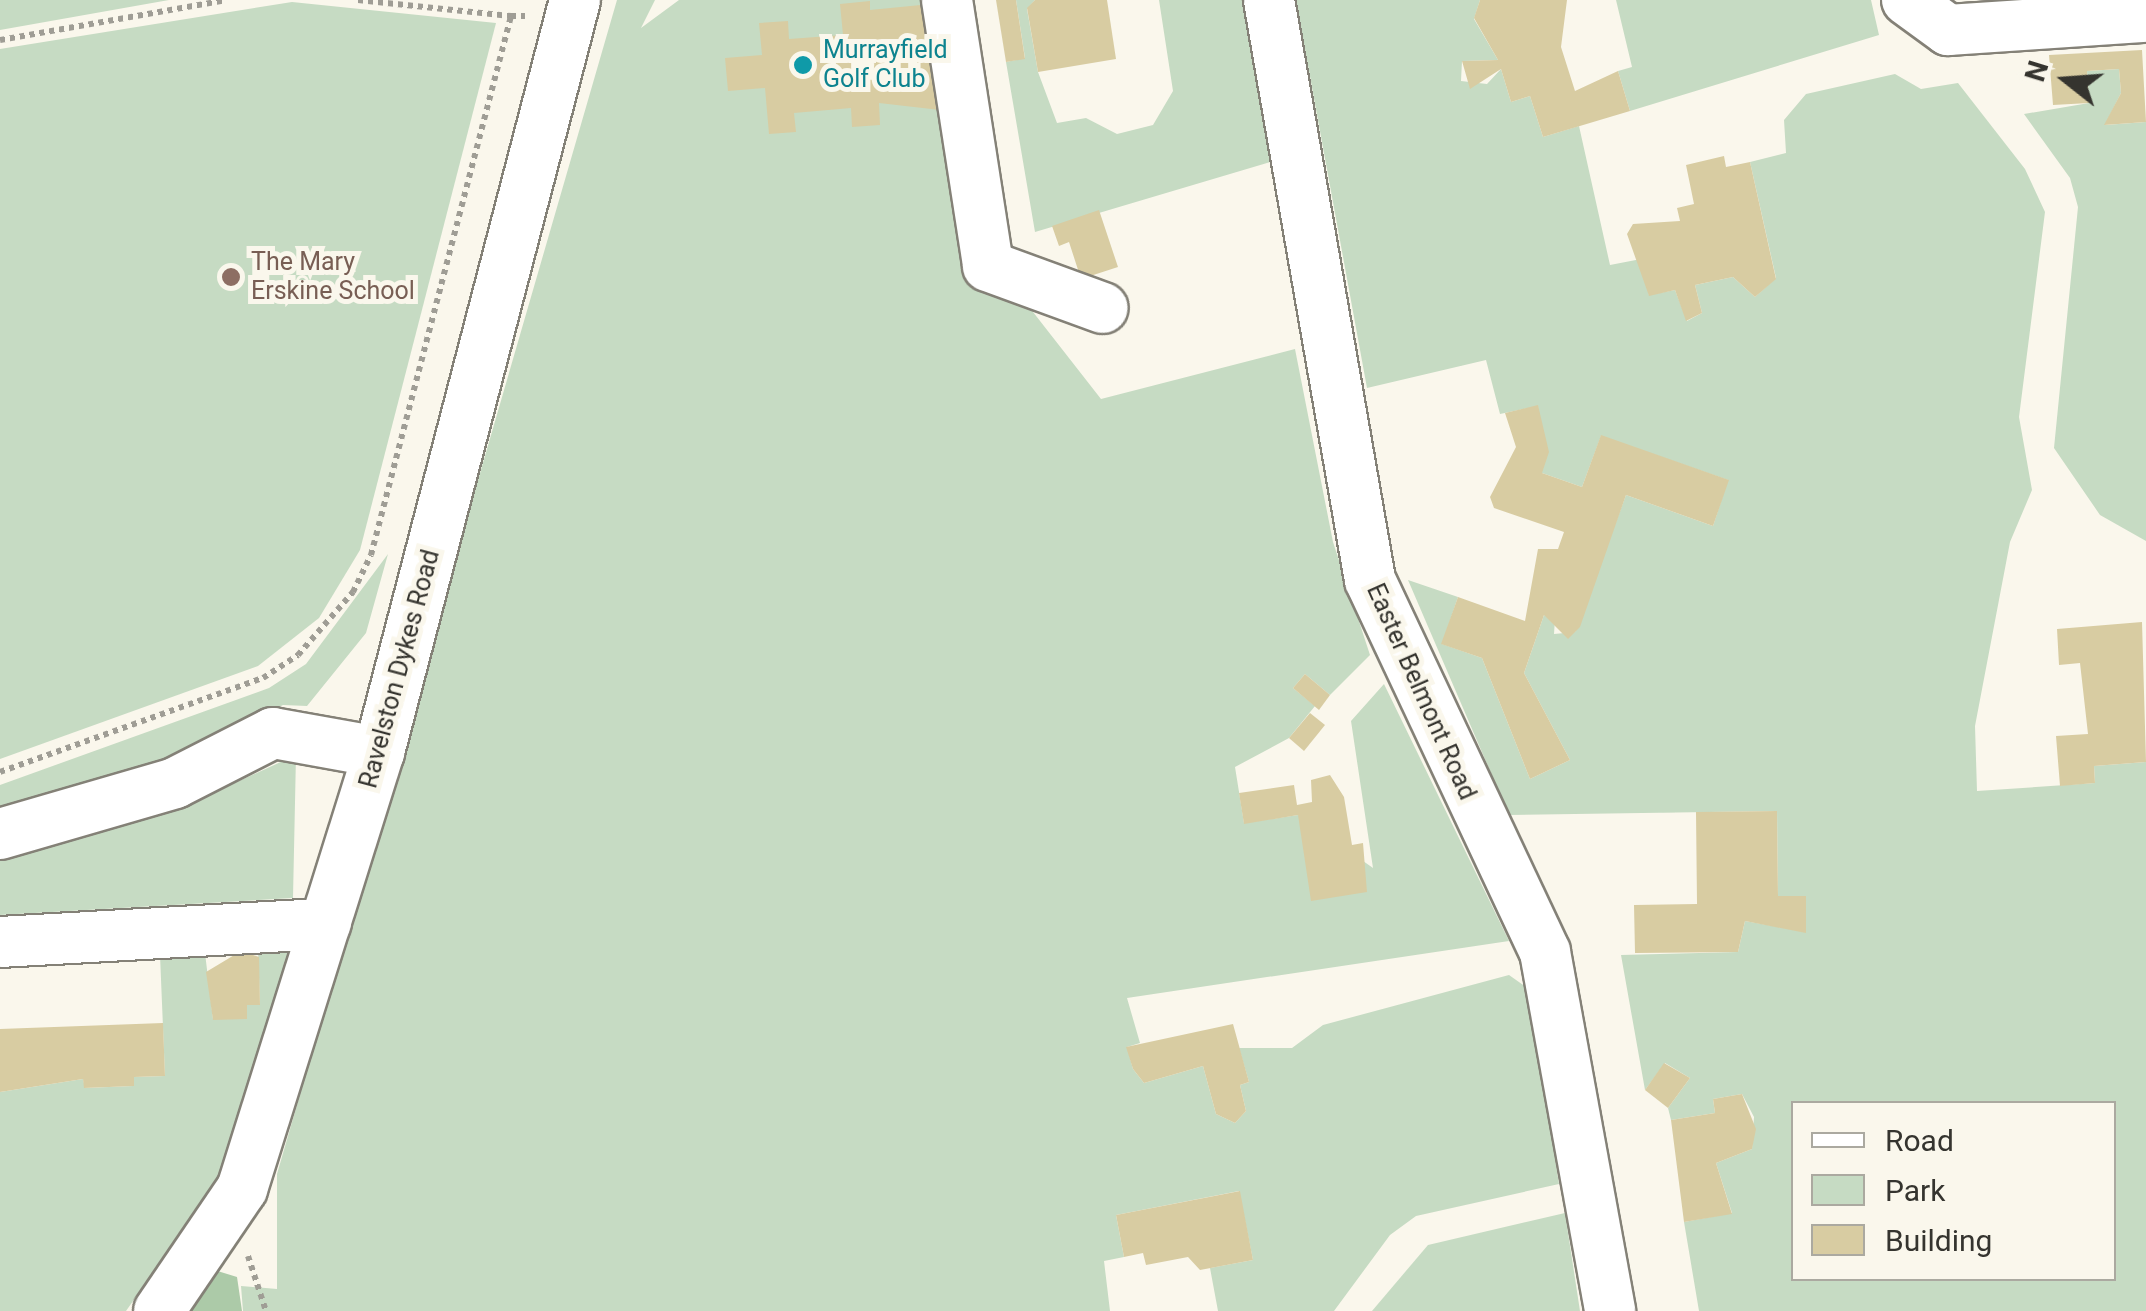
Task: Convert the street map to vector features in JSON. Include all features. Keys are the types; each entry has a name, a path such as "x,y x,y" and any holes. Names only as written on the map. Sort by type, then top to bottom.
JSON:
{"street":[{"name":"Ravelston Dykes Road","path":"159,1311 220,1230 242,1189 379,752 575,0"},
{"path":"947,0 988,266 1103,308"},
{"name":"Easter Belmont Road","path":"1270,0 1370,580 1546,952 1610,1311"},
{"path":"1907,0 1922,20 1948,30 2146,16"},
{"path":"0,834 175,783 273,732 379,752"},
{"path":"0,942 326,924"}],"path":[{"path":"0,40 226,0"},
{"path":"358,0 524,17 530,0"},
{"path":"0,772 263,678 298,654 353,592 371,554 510,16"},
{"path":"220,1230 255,1266 266,1311"}],"green space":[{"path":"0,0 169,0 0,30"},
{"path":"617,0 655,0 641,28 679,0 966,0 994,196 1033,312 1101,399 1295,349 1333,542 1370,655 1330,695 1305,674 1293,688 1315,706 1289,738 1235,767 1244,823 1298,815 1373,868 1351,721 1384,684 1509,941 1127,998 1140,1043 1127,1047 1133,1069 1144,1083 1203,1066 1216,1114 1235,1123 1246,1111 1240,1085 1249,1082 1239,1048 1292,1048 1323,1025 1509,975 1529,989 1559,1184 1416,1216 1390,1235 1334,1311 1218,1311 1210,1268 1253,1260 1239,1191 1116,1215 1124,1257 1104,1261 1110,1311 243,1311 241,1286 277,1289 277,1174"},
{"path":"1016,0 1035,0 1027,9 1038,72 1057,123 1086,118 1117,134 1153,125 1173,91 1159,0 1260,0 1277,160 1035,232 1006,62 1025,58"},
{"path":"1296,0 1480,0 1474,19 1498,60 1462,61 1461,81 1487,84 1501,69 1511,102 1530,96 1543,137 1579,126 1610,265 1641,259 1649,295 1675,290 1687,321 1702,313 1695,285 1733,277 1755,297 1776,278 1750,162 1786,153 1784,120 1806,94 1895,74 1921,89 1958,83 2025,169 2045,212 2019,417 2032,490 2010,542 1975,726 1977,791 2095,783 2094,766 2146,762 2146,1311 1699,1311 1684,1222 1732,1213 1716,1163 1752,1149 1754,1117 1742,1094 1713,1099 1715,1113 1671,1120 1668,1108 1690,1078 1665,1063 1645,1090 1621,955 1738,952 1745,921 1806,932 1806,896 1778,896 1777,811 1509,815 1408,580 1458,597 1442,644 1482,658 1530,779 1570,760 1524,673 1544,615 1555,619 1554,634 1575,632 1626,495 1713,526 1728,480 1601,436 1582,487 1542,473 1538,406 1500,414 1486,360 1367,388"},
{"path":"1616,0 1871,0 1879,35 1630,111 1618,71 1632,67"},
{"name":"The Mary Erskine School","path":"292,2 496,23 360,550 319,618 258,666 0,759 0,49"},
{"path":"2119,69 2121,93 2105,125 2146,122 2146,541 2100,515 2054,448 2078,207 2070,178 2024,114 2089,103 2087,71"},
{"path":"388,554 366,633 307,706 283,705 148,772 0,813 0,785 269,688 306,664"},
{"path":"296,755 293,898 0,915 0,859 184,806"},
{"path":"293,948 219,1179 126,1311 0,1311 0,1092 83,1079 85,1088 133,1086 134,1077 165,1076 160,955 205,953 213,1019 246,1019 247,1005 260,1005 258,950"},
{"path":"1565,1213 1580,1311 1372,1311 1428,1245"},
{"path":"211,1269 237,1277 242,1311 176,1311"}],"building":[{"path":"996,0 1016,0 1025,59 1006,62"},
{"path":"1035,0 1107,0 1116,59 1038,72 1027,8"},
{"path":"1480,0 1567,0 1561,47 1575,91 1618,71 1630,111 1543,137 1530,96 1511,102 1501,69 1470,89 1462,61 1498,60 1474,18"},
{"name":"Murrayfield Golf Club","path":"870,1 870,10 931,4 935,38 927,39 940,110 879,103 880,125 852,127 851,108 794,113 796,132 769,134 765,88 728,91 725,58 762,55 759,23 788,21 789,39 843,35 840,4"},
{"path":"2142,50 2146,122 2104,125 2121,93 2119,69 2087,71 2089,103 2053,105 2049,55"},
{"path":"1724,156 1726,167 1750,162 1776,279 1755,297 1733,277 1695,285 1702,313 1686,321 1675,290 1649,296 1627,234 1633,224 1680,221 1677,208 1694,204 1686,165"},
{"path":"1099,210 1118,267 1081,279 1069,242 1059,246 1052,226"},
{"path":"1538,405 1549,452 1542,473 1582,487 1601,435 1729,480 1713,526 1626,495 1580,627 1568,639 1544,615 1524,673 1570,760 1530,779 1482,658 1441,644 1458,597 1525,621 1538,549 1558,549 1564,532 1494,508 1490,497 1516,447 1505,413"},
{"path":"2142,622 2146,762 2094,766 2095,783 2060,786 2056,736 2088,734 2080,663 2059,665 2057,629"},
{"path":"1305,674 1330,695 1319,710 1293,688"},
{"path":"1310,713 1325,725 1304,751 1289,738"},
{"path":"1330,775 1344,797 1352,845 1363,843 1367,892 1311,901 1298,815 1244,824 1239,793 1294,785 1297,805 1312,802 1311,780"},
{"path":"1777,811 1778,896 1806,896 1806,933 1745,921 1738,952 1635,953 1634,905 1697,904 1696,812"},
{"path":"241,951 259,957 260,1005 247,1005 247,1019 213,1020 206,972"},
{"path":"163,1023 165,1076 134,1077 134,1086 84,1088 83,1079 0,1092 0,1029"},
{"path":"1233,1024 1249,1082 1240,1085 1246,1111 1235,1123 1216,1114 1203,1066 1144,1083 1133,1069 1126,1047"},
{"path":"1664,1063 1690,1078 1668,1108 1645,1090"},
{"path":"1742,1094 1756,1129 1752,1149 1716,1163 1732,1214 1684,1222 1671,1120 1715,1113 1713,1099"},
{"path":"1240,1191 1253,1260 1200,1270 1188,1257 1146,1265 1143,1253 1124,1257 1116,1215"}],"place":[{"name":"Murrayfield Golf Club","path":"803,65"},
{"name":"The Mary Erskine School","path":"231,277"}]}
